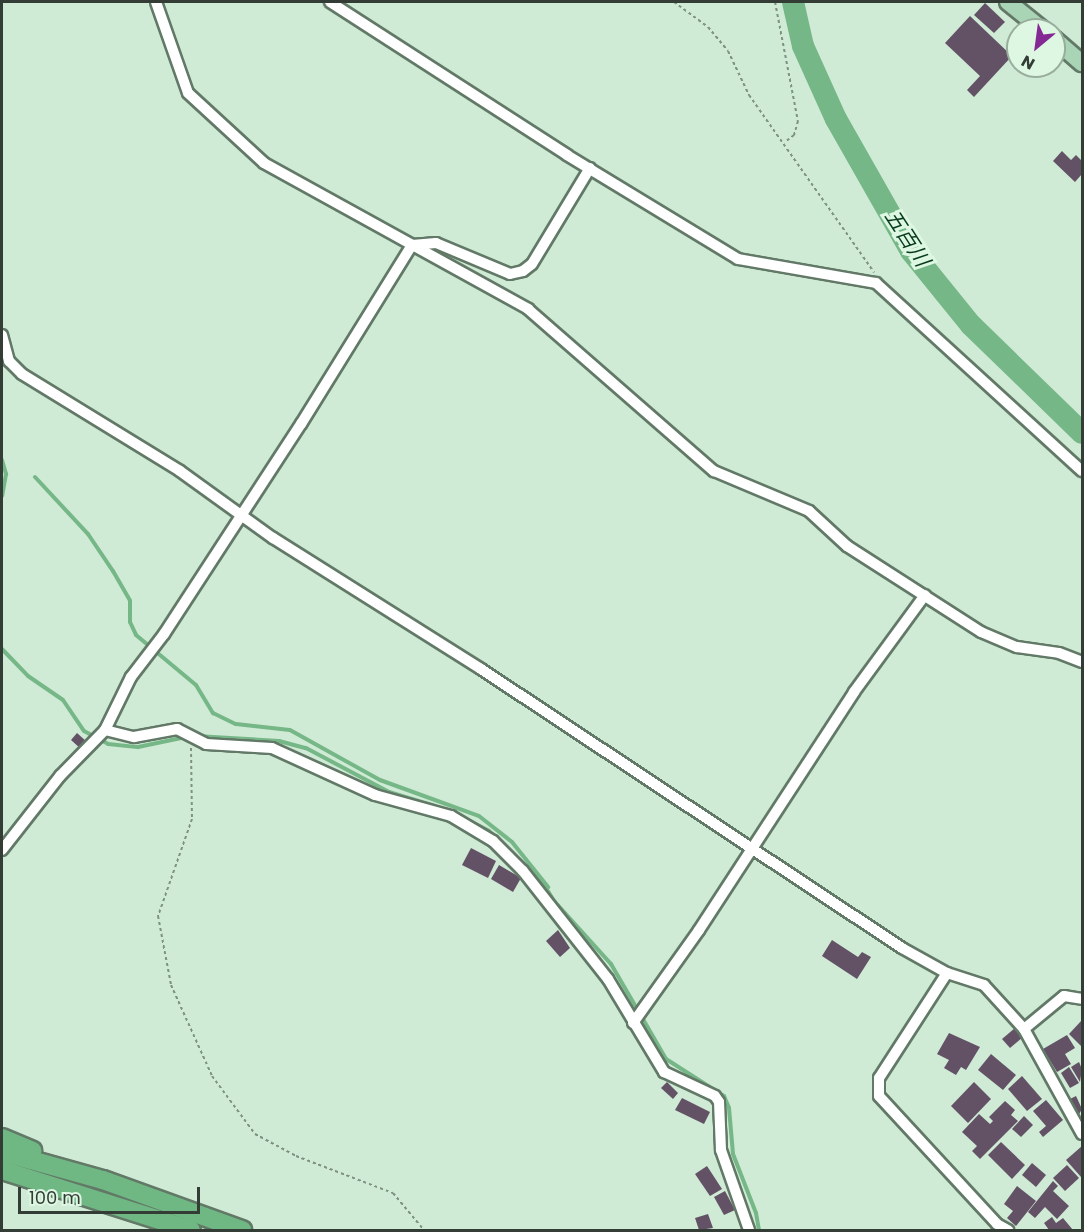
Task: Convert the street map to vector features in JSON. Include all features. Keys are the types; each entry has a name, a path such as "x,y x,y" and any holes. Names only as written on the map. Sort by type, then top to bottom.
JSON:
{"highway":[{"path":"2,1138 103,1180 242,1230"},
{"path":"2,1152 103,1180"},
{"path":"2,1170 191,1230"}],"main road":[{"path":"1008,2 1028,18"},
{"path":"1066,49 1083,63"}],"street":[{"path":"156,2 185,86 199,105 221,119 264,164 528,309 714,471 809,511 847,546 981,632 1017,647 1059,653 1083,662"},
{"path":"330,2 590,168 738,259 876,283 1083,471"},
{"path":"412,245 436,243 510,274 523,272 532,264 590,168"},
{"path":"2,850 60,776 105,730 128,682 242,514 412,245"},
{"path":"2,335 9,361 18,371 242,514 273,538 946,973 984,985 1024,1029 1083,1134"},
{"path":"633,1023 753,848 854,692 925,595"},
{"path":"105,730 134,737 177,729 191,739 272,748 375,795 451,816 481,832 523,871 586,950 664,1072 715,1096 719,1102 721,1150 748,1230"},
{"path":"946,973 879,1078 879,1096 997,1224 1008,1230"},
{"path":"1024,1029 1064,996 1083,999"}],"path":[{"path":"674,2 720,39 749,95 785,142 873,268 876,283"},
{"path":"775,2 798,121 794,135 785,142"},
{"path":"191,739 192,819 158,916 171,986 212,1076 255,1134 296,1156 393,1193 424,1230"}],"building":[{"path":"985,3 1005,22 994,33 974,15"},
{"path":"970,16 1006,50 1006,62 974,97 967,90 980,76 945,43"},
{"path":"1062,151 1071,160 1076,155 1082,161 1082,174 1075,182 1053,161"},
{"path":"77,733 87,742 81,749 71,740"},
{"path":"471,848 496,861 488,878 462,865"},
{"path":"499,865 521,878 513,892 491,879"},
{"path":"558,930 570,948 560,957 546,941"},
{"path":"832,940 858,957 862,952 871,957 857,979 822,956"},
{"path":"1082,1020 1082,1047 1069,1034"},
{"path":"1015,1028 1023,1037 1010,1048 1002,1039"},
{"path":"949,1033 980,1047 966,1070 961,1067 956,1075 944,1068 949,1060 937,1054"},
{"path":"1067,1035 1075,1048 1065,1054 1071,1064 1057,1072 1043,1049"},
{"path":"991,1054 1016,1075 1003,1090 978,1070"},
{"path":"1079,1062 1082,1069 1080,1082 1071,1067"},
{"path":"1069,1067 1079,1083 1070,1088 1061,1073"},
{"path":"1022,1076 1042,1099 1027,1111 1008,1089"},
{"path":"667,1082 678,1093 673,1099 661,1088"},
{"path":"974,1082 991,1099 968,1123 951,1106"},
{"path":"1076,1096 1082,1109 1078,1116 1070,1099"},
{"path":"682,1098 710,1112 704,1124 675,1110"},
{"path":"1046,1100 1063,1120 1043,1137 1039,1132 1046,1126 1033,1111"},
{"path":"1005,1101 1015,1110 1011,1115 1018,1121 980,1159 972,1151 977,1146 962,1132 979,1114 990,1124 993,1121 989,1117"},
{"path":"1024,1116 1033,1125 1021,1137 1012,1129"},
{"path":"1001,1142 1025,1165 1012,1179 988,1155"},
{"path":"1082,1146 1082,1176 1081,1177 1066,1160"},
{"path":"1032,1163 1046,1175 1036,1187 1022,1175"},
{"path":"1067,1165 1079,1178 1065,1191 1053,1178"},
{"path":"707,1166 722,1189 710,1196 695,1174"},
{"path":"1053,1181 1058,1186 1053,1191 1069,1206 1057,1219 1045,1207 1035,1218 1028,1212"},
{"path":"1017,1186 1036,1201 1016,1226 1007,1218 1013,1211 1004,1204"},
{"path":"725,1191 735,1210 724,1215 714,1197"},
{"path":"708,1214 713,1228 699,1230 695,1218"},
{"path":"1052,1217 1056,1223 1063,1218 1073,1230 1049,1230 1044,1223"}],"waterway":[{"name":"五百川","path":"793,2 803,46 836,119 911,251 971,325 1082,433"},
{"path":"2,460 6,474 2,496"},
{"path":"35,477 88,534 113,571 130,601 130,622 136,635 196,685 213,713 236,724 290,730 380,780 479,816 512,842 548,887"},
{"path":"2,649 28,676 63,700 84,731 108,744 138,747 186,737"},
{"path":"196,736 279,741 306,748 389,792 435,806"},
{"path":"456,814 489,831 541,880 555,902 611,964 666,1059 724,1096 729,1108 733,1154 756,1213 759,1230"}]}
